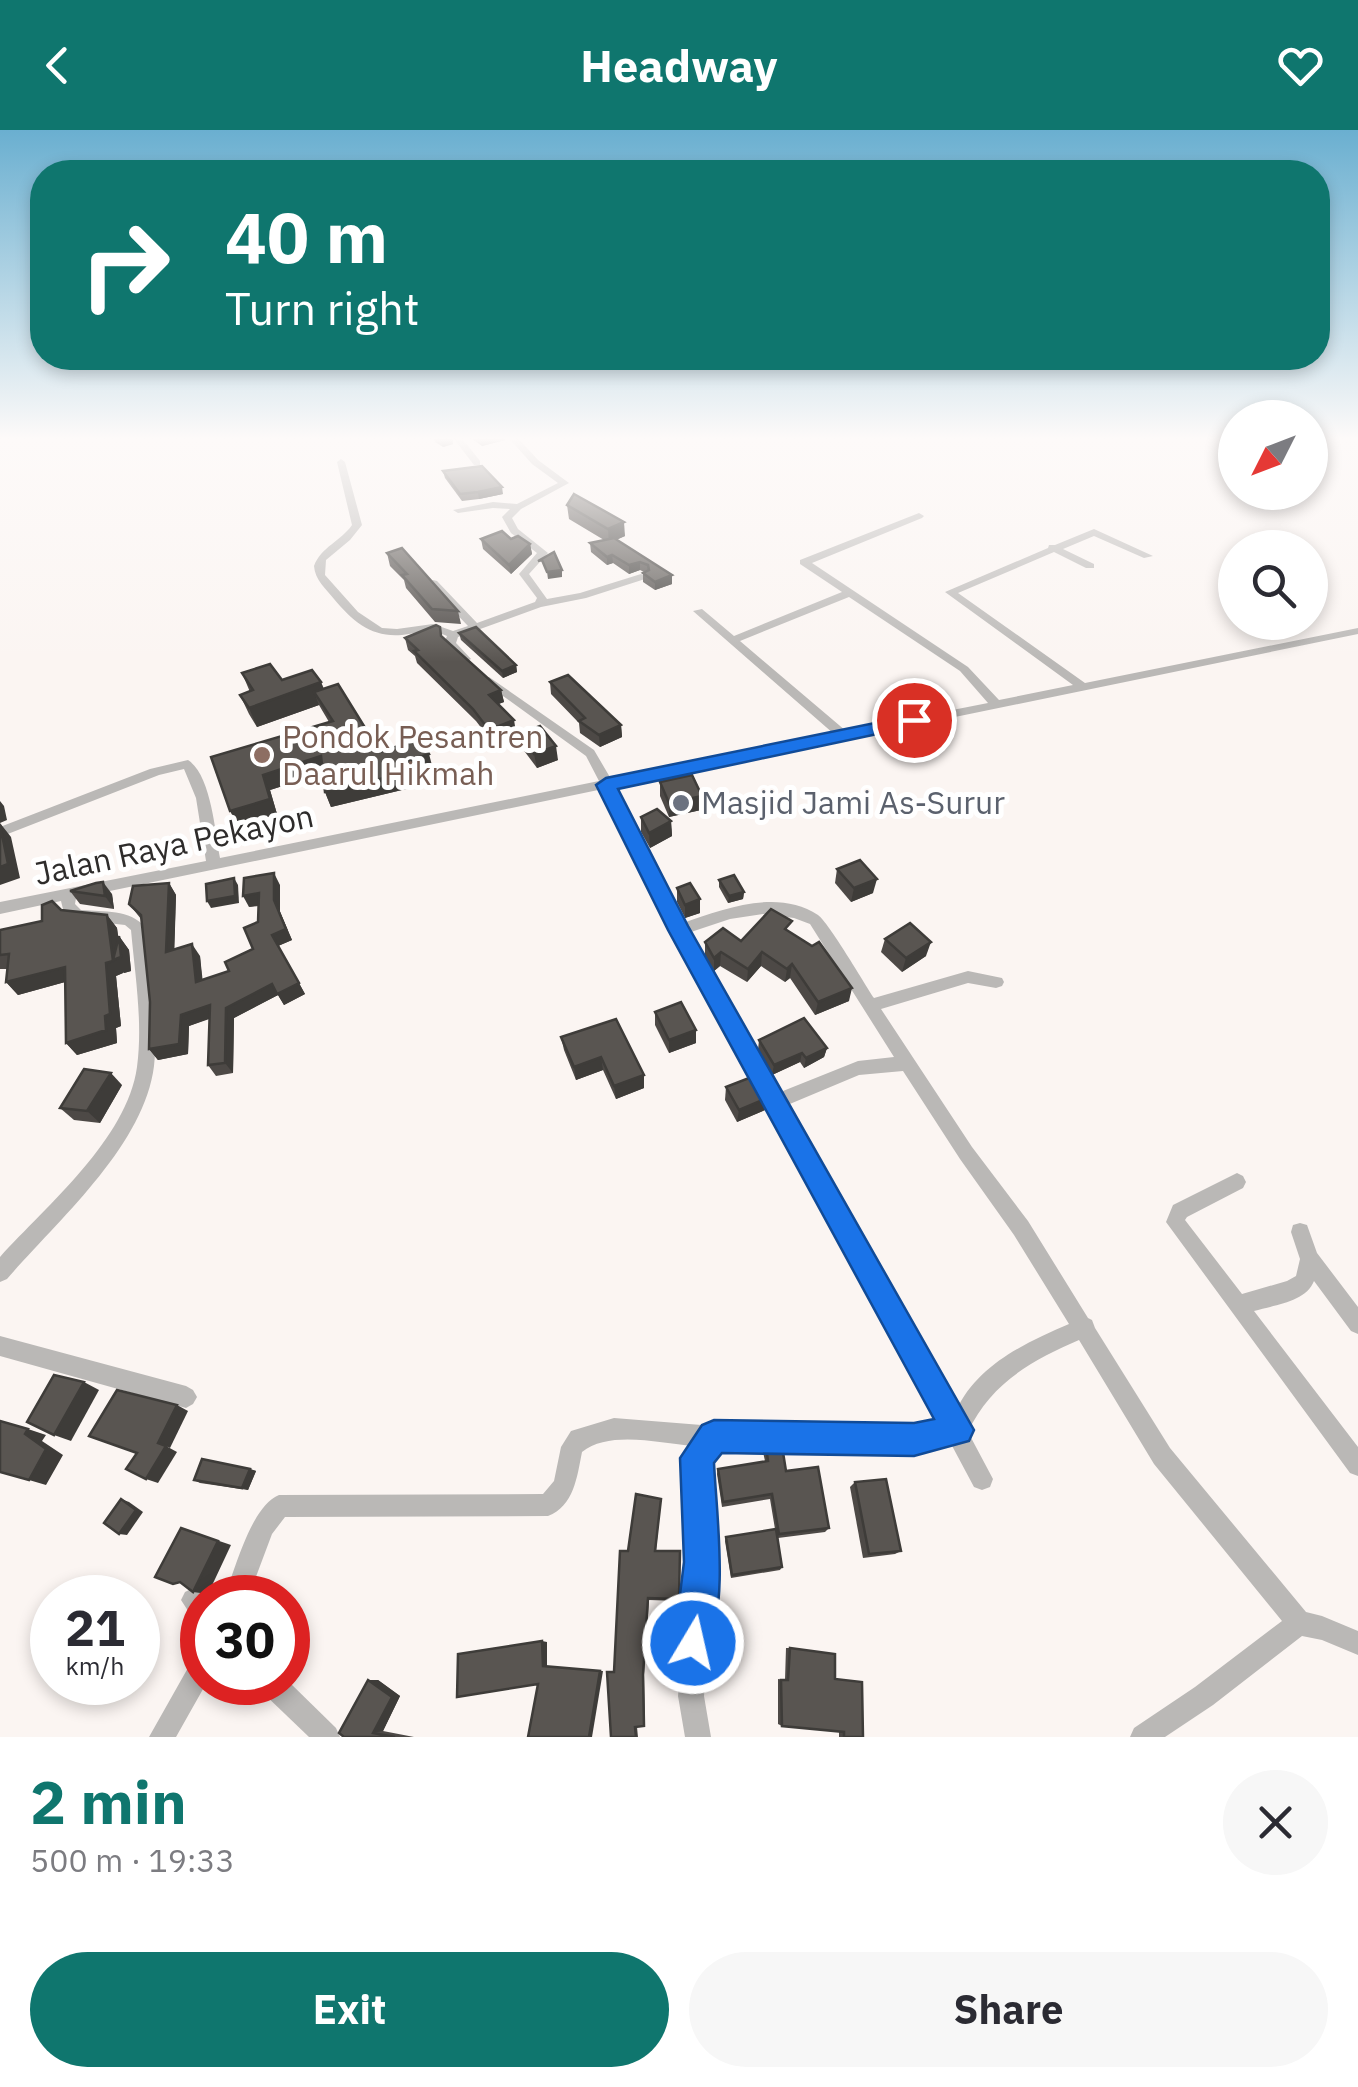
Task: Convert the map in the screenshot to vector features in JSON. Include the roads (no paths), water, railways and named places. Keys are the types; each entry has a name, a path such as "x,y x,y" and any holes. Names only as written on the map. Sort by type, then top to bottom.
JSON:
{"street":[{"path":"354,512 358,525 350,538 318,560 320,574 372,628 392,634 438,627 453,635 539,604 582,596 641,577"},
{"path":"513,512 507,517 509,525 543,553 524,574 542,598 539,604"},
{"path":"919,516 804,562 964,669 995,703"},
{"path":"1082,686 950,594 1052,546 1094,532 1148,556"},
{"path":"1052,546 1090,566"},
{"path":"433,583 475,627"},
{"path":"733,640 850,593"},
{"path":"698,611 843,735"},
{"name":"Jalan Raya Pekayon","path":"0,908 1358,631"},
{"path":"453,635 450,643 470,663"},
{"path":"484,676 590,753 597,764 679,930 982,1479"},
{"path":"0,832 185,764 190,766 203,798 214,865"},
{"path":"0,1272 118,1134 142,1087 147,1036 138,927 128,920 77,915 68,906 69,896"},
{"path":"679,930 755,906 800,912 815,920 1084,1327 1180,1481 1298,1623 1358,1643"},
{"path":"870,1006 968,976 996,982"},
{"path":"774,1102 858,1068 907,1063"},
{"path":"1237,1182 1180,1210 1174,1219 1358,1465"},
{"path":"1300,1232 1310,1258 1358,1324"},
{"path":"1240,1305 1292,1290 1304,1282 1310,1258"},
{"path":"958,1430 976,1392 1002,1369 1026,1352 1084,1327"},
{"path":"0,1346 186,1397"},
{"path":"245,1575 263,1527 279,1506 548,1505 564,1486 572,1447 586,1434 614,1429 714,1436 914,1440 958,1430"},
{"path":"698,1737 691,1696 702,1562 697,1458 714,1436"},
{"path":"1158,1733 1298,1623"},
{"path":"162,1737 181,1705"},
{"path":"294,1705 327,1737"}],"place":[{"name":"Pondok Pesantren Daarul Hikmah","path":"262,755"},
{"name":"Masjid Jami As-Surur","path":"681,803"}]}
